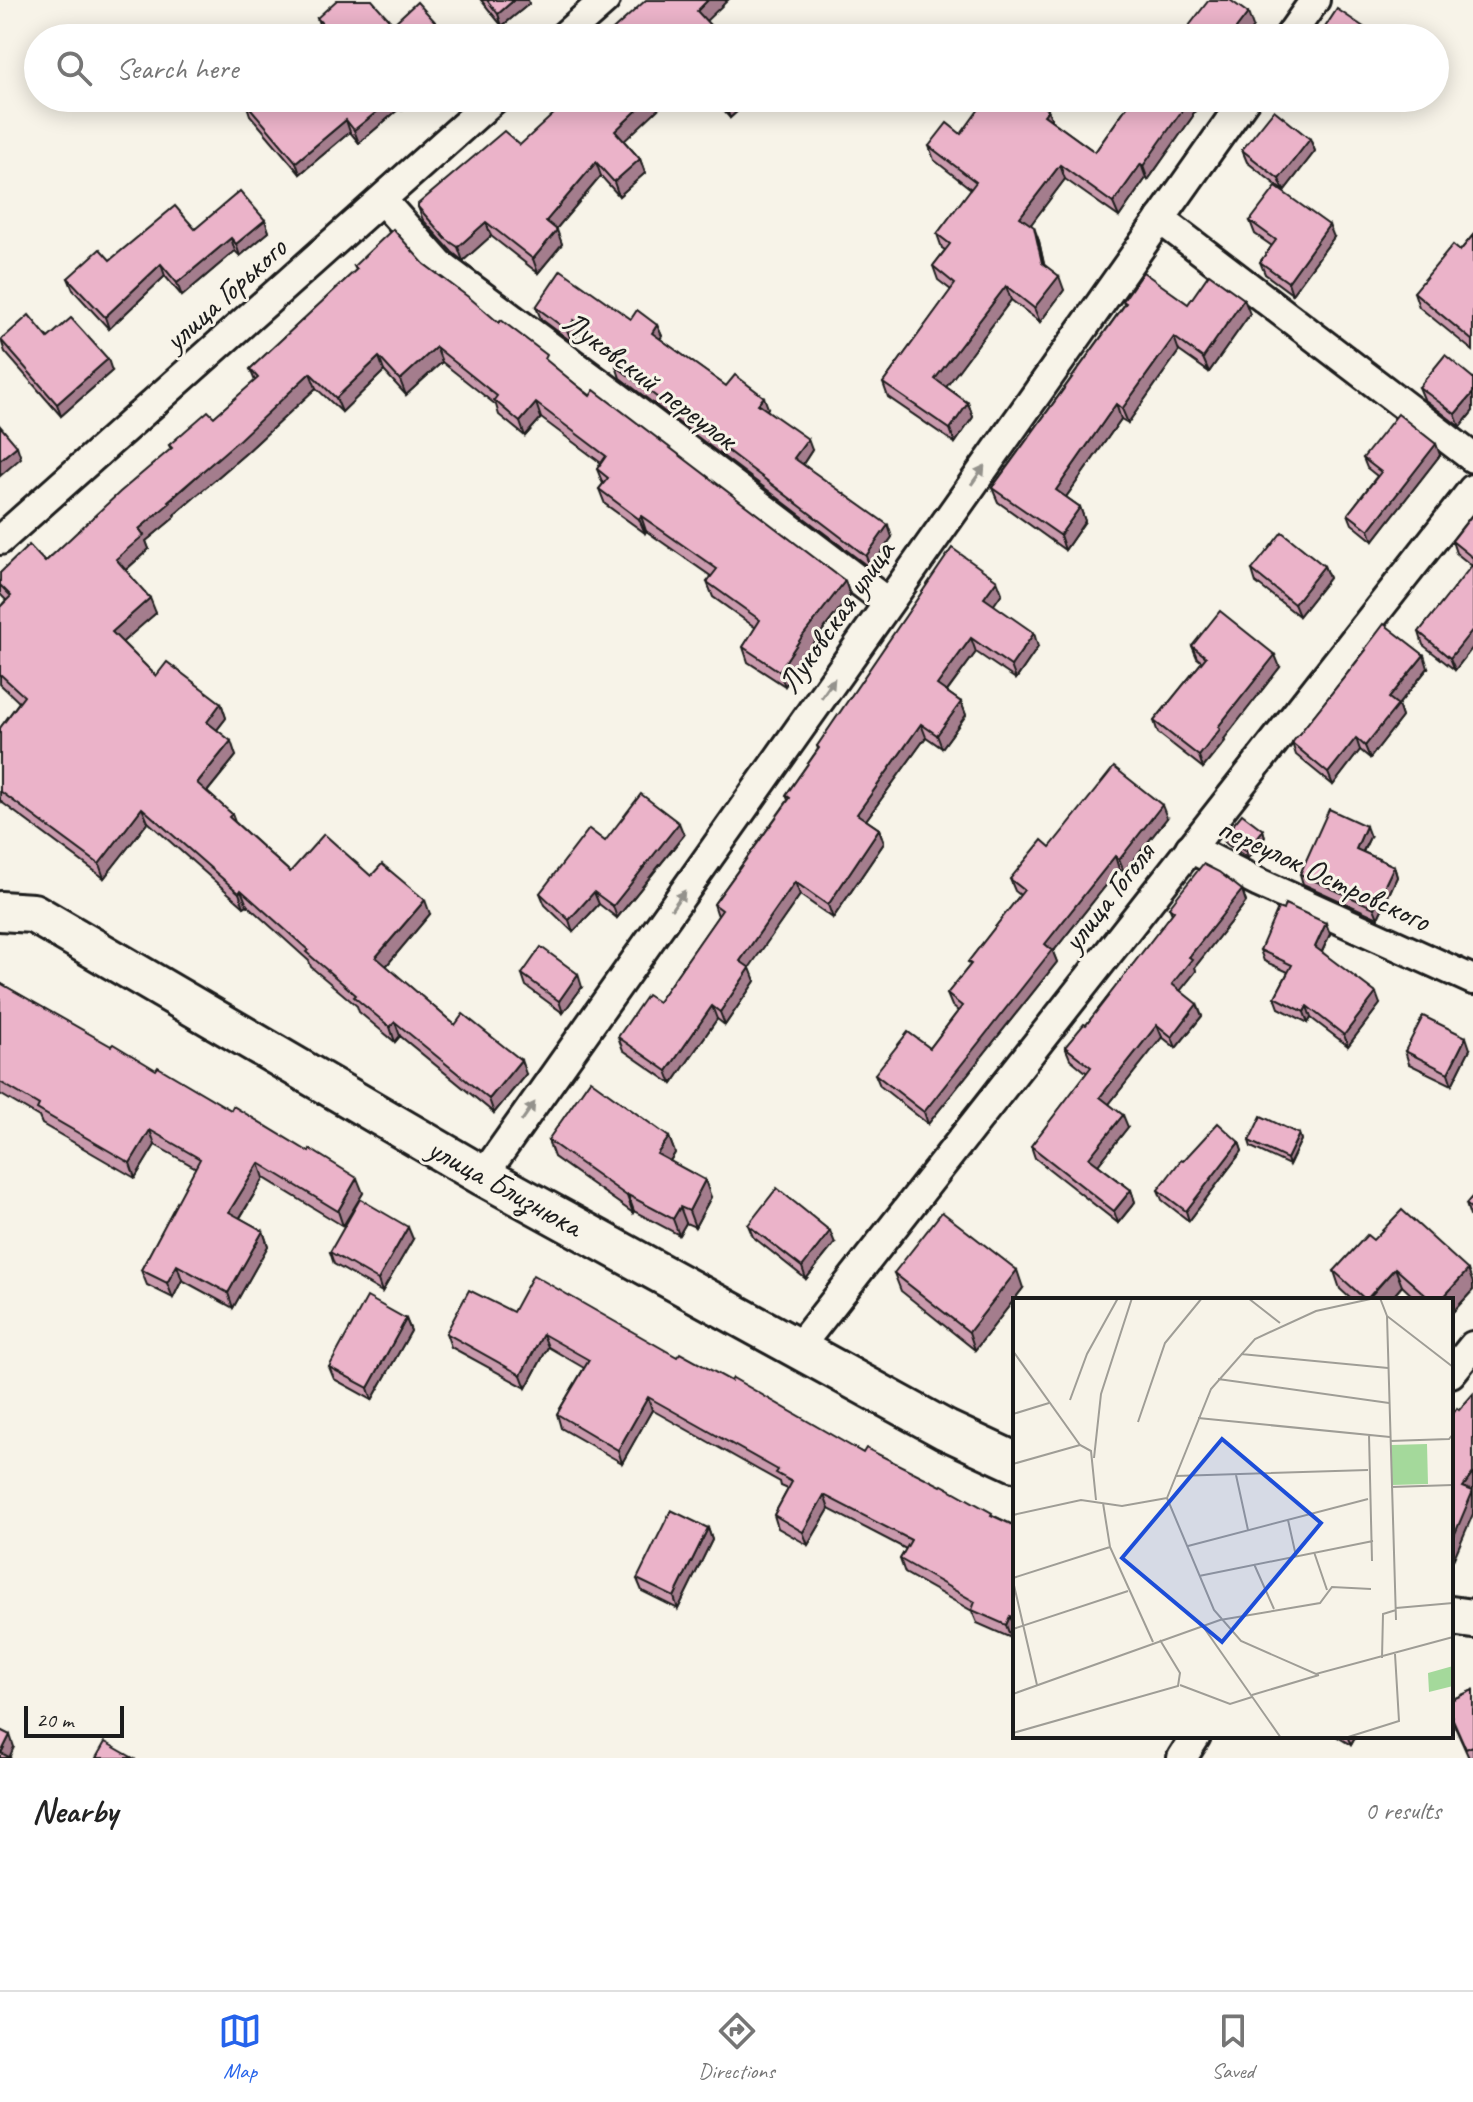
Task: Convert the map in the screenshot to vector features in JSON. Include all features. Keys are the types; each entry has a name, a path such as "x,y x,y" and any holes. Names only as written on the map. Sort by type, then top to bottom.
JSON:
{"street":[{"path":"578,24 605,0"},
{"path":"1298,24 1315,0"},
{"name":"улица Горького","path":"0,540 479,112"},
{"name":"Луковская улица","path":"483,1176 1236,112"},
{"name":"Луковский переулок","path":"382,200 440,265 888,603"},
{"path":"1160,219 1473,458"},
{"name":"улица Гоголя","path":"798,1348 1473,489"},
{"name":"переулок Островского","path":"1190,848 1259,883 1473,980"},
{"name":"улица Близнюка","path":"0,911 33,913 483,1176 946,1430 1013,1461"},
{"path":"1453,1371 1473,1346"},
{"path":"1453,1616 1473,1619"}],"building":[{"path":"337,0 372,0 393,24 322,24 317,18"},
{"path":"487,0 514,0 498,14"},
{"path":"646,0 708,0 697,11 709,24 619,24"},
{"path":"1209,0 1230,0 1248,13 1240,24 1190,24"},
{"path":"417,2 437,24 393,24"},
{"path":"1337,9 1359,24 1327,24"},
{"path":"254,112 376,112 354,130 346,120 296,162"},
{"path":"556,112 635,112 615,131 640,159 614,182 596,162 546,221 557,230 533,259 486,222 458,247 446,239 418,204 504,131 520,145"},
{"path":"977,112 1046,112 1044,115 1095,152 1123,112 1181,112 1113,203 1060,165 1020,217 1034,227 1042,263 1059,276 1034,308 1006,286 935,379 968,403 950,429 883,383 955,284 933,266 950,244 937,234 976,182 929,146 947,123 961,134"},
{"path":"1272,112 1310,139 1279,179 1242,150"},
{"path":"1276,187 1329,225 1288,282 1260,262 1276,240 1250,221"},
{"path":"240,191 265,220 236,244 231,238 177,283 161,264 105,317 68,278 100,249 110,260 175,206 195,229"},
{"path":"393,229 424,264 499,323 501,320 547,355 545,359 590,396 594,390 845,581 779,671 743,647 760,620 707,582 717,569 599,489 608,478 597,469 606,456 536,403 520,422 494,400 497,396 436,347 400,380 379,357 336,398 310,373 168,501 170,503 139,529 144,535 116,559 150,598 112,632 156,676 167,662 221,703 207,722 231,741 197,783 232,814 229,817 290,872 324,834 371,876 382,864 425,900 376,957 455,1025 463,1014 521,1060 489,1099 395,1022 390,1027 354,997 356,995 241,890 239,893 142,808 99,864 0,791 0,728 24,696 0,674 0,607 11,596 0,585 0,573 29,545 45,562 172,448 169,445 208,411 214,417 258,378 250,369 357,269 354,266"},
{"path":"1473,235 1473,341 1414,292 1453,245 1460,251"},
{"path":"561,270 631,319 637,310 657,325 652,333 726,386 735,375 764,397 758,404 808,439 794,458 888,525 866,556 616,366 623,356 574,320 567,330 536,307"},
{"path":"1143,272 1188,304 1209,274 1244,299 1203,358 1174,337 1122,409 1116,404 1056,490 1080,507 1060,535 992,488 1126,303 1123,301"},
{"path":"29,315 48,338 71,318 108,359 57,404 1,340"},
{"path":"1445,355 1473,378 1473,393 1455,414 1419,387"},
{"path":"1398,414 1436,444 1369,530 1348,514 1381,472 1363,458"},
{"path":"0,426 17,446 0,460"},
{"path":"1473,514 1473,558 1452,541"},
{"path":"1282,532 1324,566 1294,604 1252,570"},
{"path":"952,548 997,580 984,598 1034,633 1011,666 971,638 937,685 961,702 937,735 921,724 857,814 879,829 828,905 795,882 740,961 750,968 720,1012 712,1006 667,1071 618,1037 647,995 658,1002 722,910 714,904 790,798 786,795 819,748 817,746"},
{"path":"1473,564 1473,629 1450,658 1419,632"},
{"path":"1220,611 1275,655 1199,756 1154,721 1206,657 1192,646"},
{"path":"1384,624 1424,655 1389,698 1398,705 1365,746 1356,738 1328,773 1292,743"},
{"path":"1114,767 1162,805 1119,860 1115,856 1045,944 1052,950 924,1112 875,1074 908,1032 930,1048 962,1006 947,994 1024,890 1010,879 1042,840 1050,847"},
{"path":"641,794 679,823 613,906 594,892 569,920 540,893 589,829 605,841"},
{"path":"1329,809 1366,826 1356,849 1394,866 1374,908 1300,874"},
{"path":"1242,814 1263,830 1246,852 1223,837"},
{"path":"1203,864 1242,890 1189,957 1192,959 1172,984 1197,1004 1172,1037 1157,1025 1100,1097 1123,1115 1089,1158 1131,1190 1114,1211 1031,1146 1091,1067 1065,1047 1086,1025 1174,911 1169,907"},
{"path":"1285,904 1326,923 1315,947 1376,993 1344,1035 1307,1006 1304,1012 1275,997 1292,965 1260,950 1278,908 1283,910"},
{"path":"541,947 578,974 559,1001 522,974"},
{"path":"0,983 156,1070 158,1067 231,1110 233,1106 357,1178 338,1211 259,1163 229,1212 263,1231 228,1293 177,1265 167,1283 141,1270 200,1159 150,1130 130,1163 37,1109 39,1105 0,1082"},
{"path":"1423,1016 1466,1037 1448,1073 1405,1051"},
{"path":"590,1080 669,1137 657,1154 705,1180 689,1211 680,1207 673,1219 627,1196 548,1140"},
{"path":"1261,1116 1299,1134 1287,1159 1249,1141"},
{"path":"1218,1123 1239,1142 1186,1211 1158,1190 1181,1160"},
{"path":"777,1188 830,1231 802,1267 748,1225"},
{"path":"1473,1196 1473,1210 1466,1204"},
{"path":"360,1199 408,1227 378,1280 330,1252"},
{"path":"1402,1210 1468,1270 1443,1298 1429,1298 1395,1268 1368,1298 1364,1298 1334,1271 1367,1235 1373,1240"},
{"path":"942,1212 1017,1270 969,1332 894,1273"},
{"path":"533,1275 677,1357 680,1353 731,1381 733,1378 863,1453 866,1448 942,1485 1013,1525 1013,1617 1010,1616 1006,1625 972,1610 975,1602 900,1559 911,1540 824,1495 803,1532 774,1515 792,1482 776,1473 778,1470 648,1397 618,1450 557,1414 589,1360 543,1334 521,1375 446,1333 469,1290 513,1312"},
{"path":"367,1297 406,1319 368,1388 329,1367"},
{"path":"1473,1394 1473,1473 1463,1487 1473,1491 1453,1538 1453,1414 1457,1408 1459,1410"},
{"path":"671,1510 708,1528 674,1597 637,1579"},
{"path":"1473,1690 1473,1746 1466,1749 1453,1720 1453,1699"},
{"path":"0,1730 10,1735 1,1753 11,1758 0,1758"},
{"path":"105,1742 133,1758 96,1758"}]}
